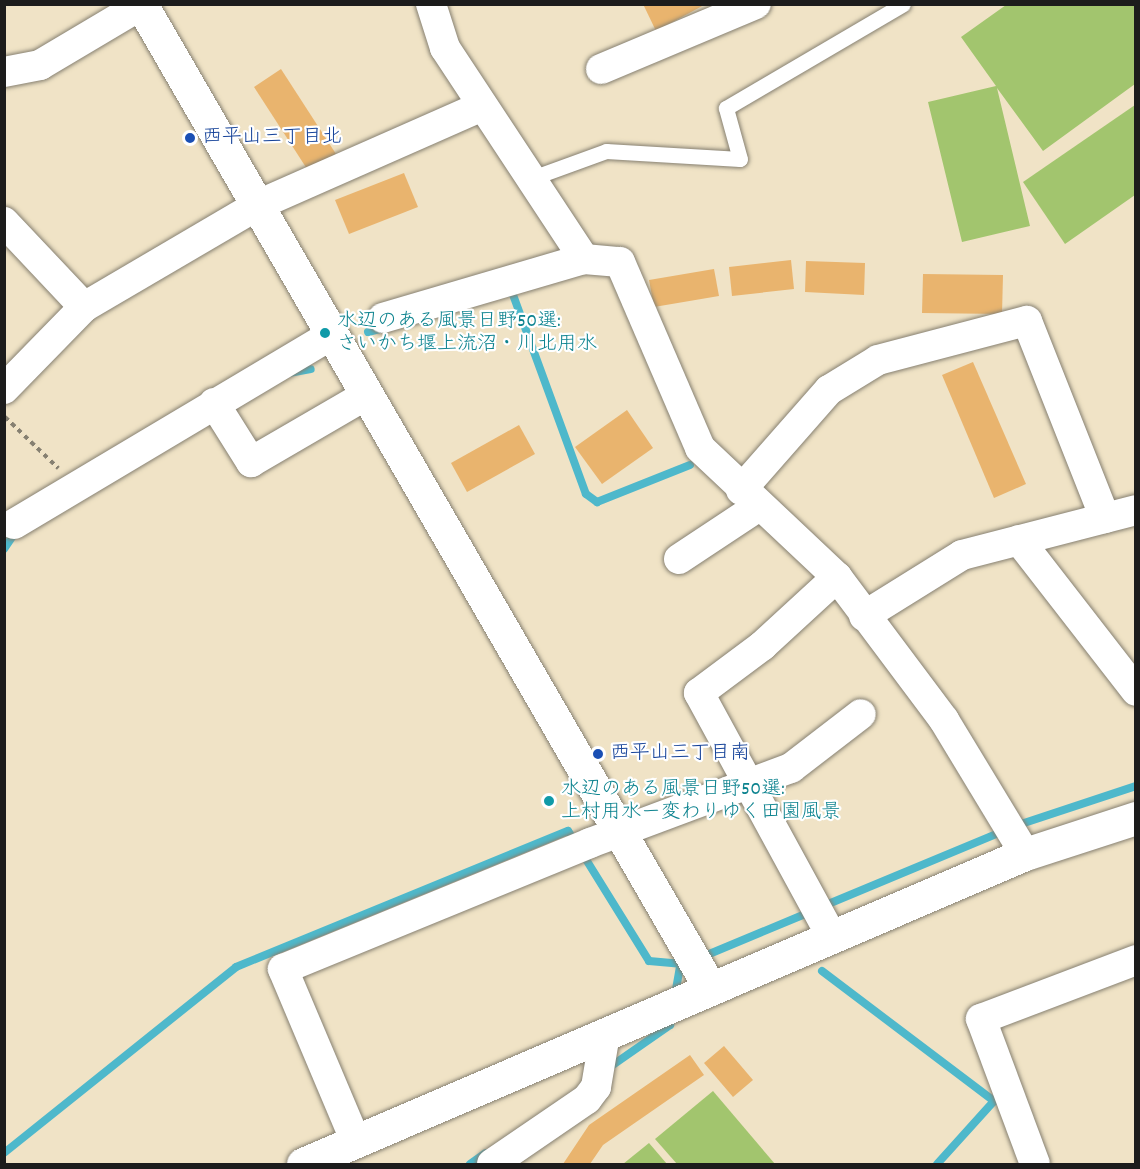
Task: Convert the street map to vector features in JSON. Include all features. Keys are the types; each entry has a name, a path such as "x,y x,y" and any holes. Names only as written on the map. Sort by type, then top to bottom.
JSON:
{"street":[{"path":"431,4 445,48 584,259"},
{"path":"4,72 40,65 141,5 368,394 592,843 699,969"},
{"path":"601,69 755,5"},
{"path":"4,389 84,308 258,205 482,106"},
{"path":"4,222 84,308"},
{"path":"383,318 584,259 620,262 700,448 750,498 837,578 944,720 1015,837"},
{"path":"679,559 750,498 829,390 878,360 1027,321 1126,516 962,555 864,616"},
{"path":"14,524 333,333"},
{"path":"214,403 251,462 368,394"},
{"path":"1019,540 1136,691"},
{"path":"821,918 699,693 762,646 837,578"},
{"path":"356,1142 283,969 592,843 791,768 861,714"},
{"path":"303,1164 605,1034 699,969 1015,837 1136,818"},
{"path":"1035,1164 981,1019 1136,960"},
{"path":"492,1164 587,1099 596,1088 605,1034"}],"lane":[{"path":"532,178 606,151 740,159 726,108 903,4"}],"path":[{"path":"4,417 79,487"}],"green space":[{"path":"1006,5 1135,5 1135,84 1043,151 997,88 1030,226 962,242 928,102 996,86 961,37"},
{"path":"1135,105 1135,195 1065,244 1023,182"},
{"path":"713,1091 775,1164 677,1164 655,1139"},
{"path":"649,1143 667,1164 623,1164"}],"building":[{"path":"643,4 706,4 656,31"},
{"path":"281,69 336,154 309,172 254,87"},
{"path":"404,173 418,207 349,234 335,200"},
{"path":"791,260 794,289 732,296 729,267"},
{"path":"806,261 865,263 864,295 805,292"},
{"path":"714,269 719,296 654,307 649,280"},
{"path":"923,274 1003,275 1002,314 922,313"},
{"path":"973,362 1026,484 994,498 942,375"},
{"path":"627,410 653,448 602,484 575,447"},
{"path":"519,425 535,454 467,492 451,463"},
{"path":"724,1046 753,1080 733,1097 704,1063"},
{"path":"690,1055 704,1075 603,1145 590,1164 563,1164 589,1125"}],"waterway":[{"path":"508,293 512,292 586,494 597,502 690,465"},
{"path":"368,332 384,328"},
{"path":"289,373 311,369"},
{"path":"4,549 17,530"},
{"path":"1015,826 1136,786"},
{"path":"4,1153 236,967 568,831 576,843"},
{"path":"821,907 1004,831"},
{"path":"582,853 649,961 686,964"},
{"path":"702,957 810,912"},
{"path":"675,995 680,966"},
{"path":"822,971 994,1101 937,1164"},
{"path":"607,1069 670,1025 672,1015"},
{"path":"470,1164 486,1153"}],"place":[{"name":"西平山三丁目北","path":"190,138"},
{"name":"水辺のある風景日野50選: さいかち堰上流沼・川北用水","path":"325,333"},
{"name":"西平山三丁目南","path":"598,754"},
{"name":"水辺のある風景日野50選: 上村用水ー変わりゆく田園風景","path":"549,801"}]}
